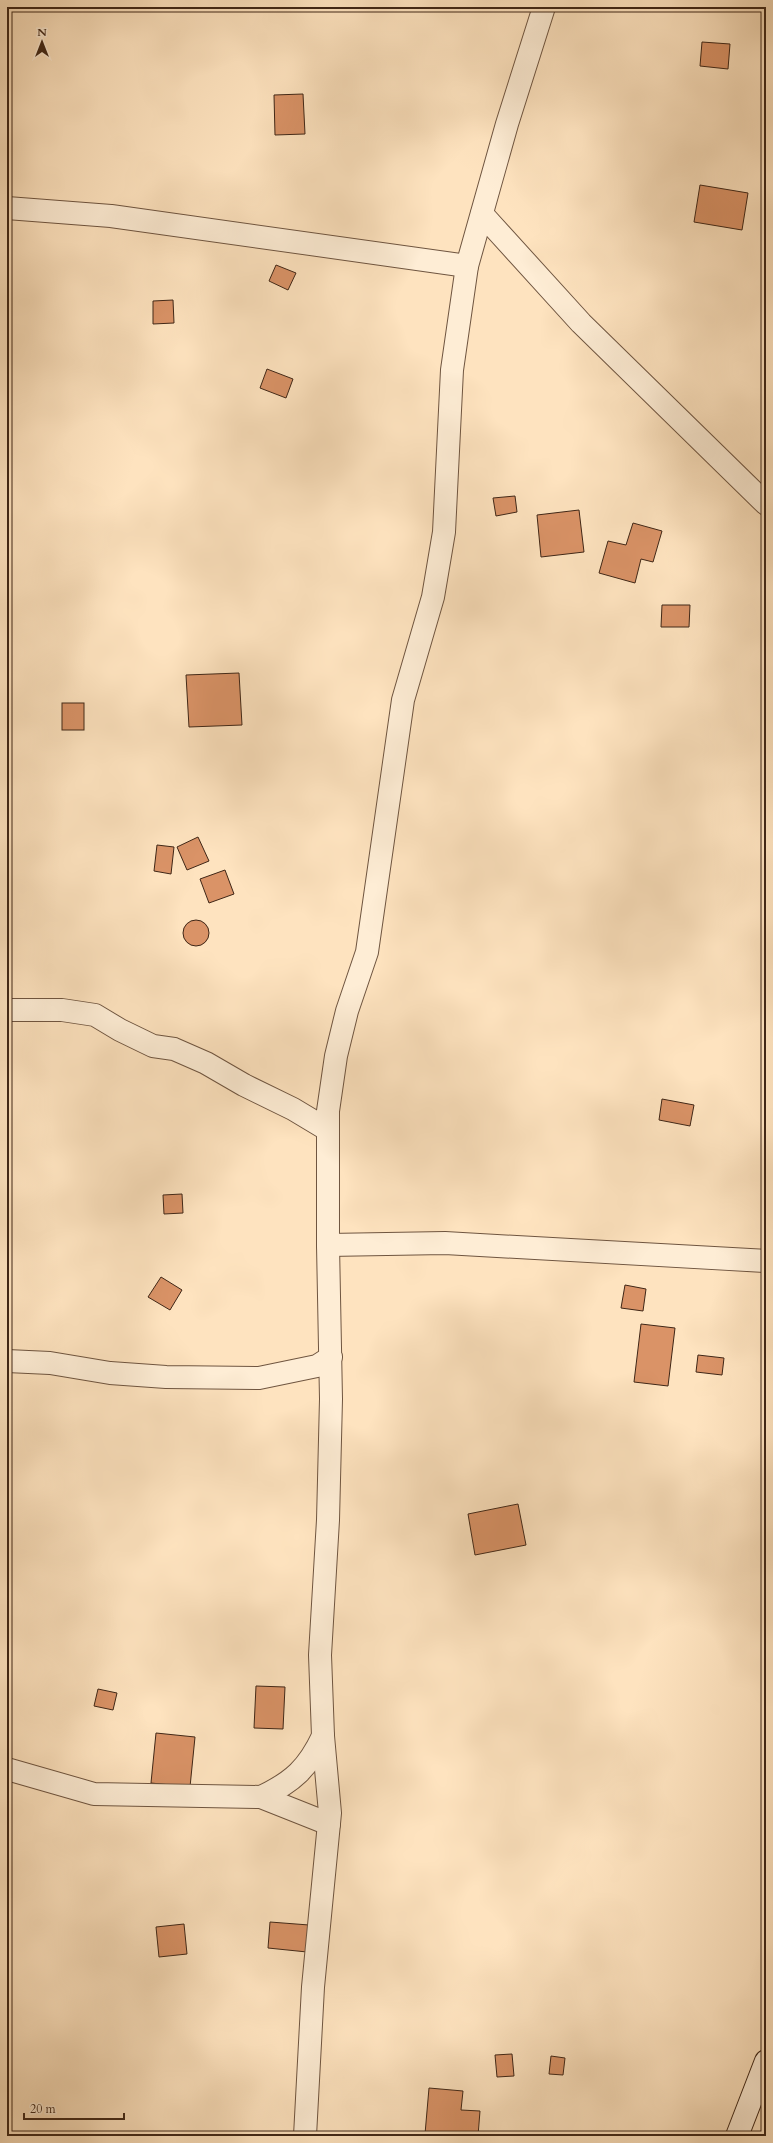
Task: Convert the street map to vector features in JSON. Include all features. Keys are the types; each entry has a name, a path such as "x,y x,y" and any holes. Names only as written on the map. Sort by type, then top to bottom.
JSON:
{"street":[{"path":"305,2136 313,1987 330,1813 323,1736 320,1655 328,1520 331,1357 328,1245 328,1130 331,1091 336,1056 347,1011 367,952 403,700 433,597 444,532 452,370 466,266 544,7"},
{"path":"7,208 112,216 466,266"},
{"path":"482,214 581,323 766,504"},
{"path":"7,1010 62,1010 95,1014 120,1030 153,1046 174,1049 206,1063 244,1085 293,1109 328,1130"},
{"path":"293,1109 331,1091"},
{"path":"328,1245 445,1243 766,1261"},
{"path":"7,1362 50,1363 110,1373 158,1376 259,1378 317,1366 331,1357"},
{"path":"261,1797 284,1786 305,1768 315,1753 323,1736"},
{"path":"7,1769 94,1794 261,1797 329,1824"},
{"path":"737,2136 766,2061"}],"building":[{"path":"702,42 730,44 728,69 700,66"},
{"path":"303,94 305,134 275,135 274,95"},
{"path":"700,185 748,193 742,230 694,222"},
{"path":"276,265 296,273 288,290 269,281"},
{"path":"173,300 174,323 153,324 153,301"},
{"path":"267,369 293,379 286,398 260,388"},
{"path":"515,496 517,512 496,516 493,498"},
{"path":"579,510 584,552 541,557 537,515"},
{"path":"633,523 662,531 653,562 641,559 635,583 599,573 608,541 626,545"},
{"path":"662,605 690,605 689,627 661,627"},
{"path":"239,673 242,725 189,727 186,675"},
{"path":"62,703 84,703 84,730 62,730"},
{"path":"198,837 209,861 187,870 177,847"},
{"path":"157,845 174,847 171,874 154,871"},
{"path":"225,870 234,894 209,903 200,879"},
{"path":"196,920 205,924 209,933 205,942 196,946 187,942 183,933 187,924"},
{"path":"662,1099 694,1105 690,1126 659,1120"},
{"path":"182,1194 183,1213 164,1214 163,1195"},
{"path":"161,1277 182,1290 170,1310 148,1297"},
{"path":"625,1285 646,1289 643,1311 621,1308"},
{"path":"641,1324 675,1328 668,1386 634,1382"},
{"path":"698,1355 724,1358 722,1375 696,1372"},
{"path":"518,1504 526,1545 475,1555 468,1514"},
{"path":"256,1686 285,1687 283,1729 254,1728"},
{"path":"98,1689 117,1693 113,1710 94,1706"},
{"path":"156,1733 195,1737 190,1787 151,1783"},
{"path":"270,1922 309,1925 307,1952 268,1948"},
{"path":"184,1924 187,1954 159,1957 156,1927"},
{"path":"512,2054 514,2076 497,2077 495,2055"},
{"path":"551,2056 565,2058 563,2075 549,2074"},
{"path":"429,2088 463,2091 461,2110 480,2111 478,2136 425,2134"}]}
